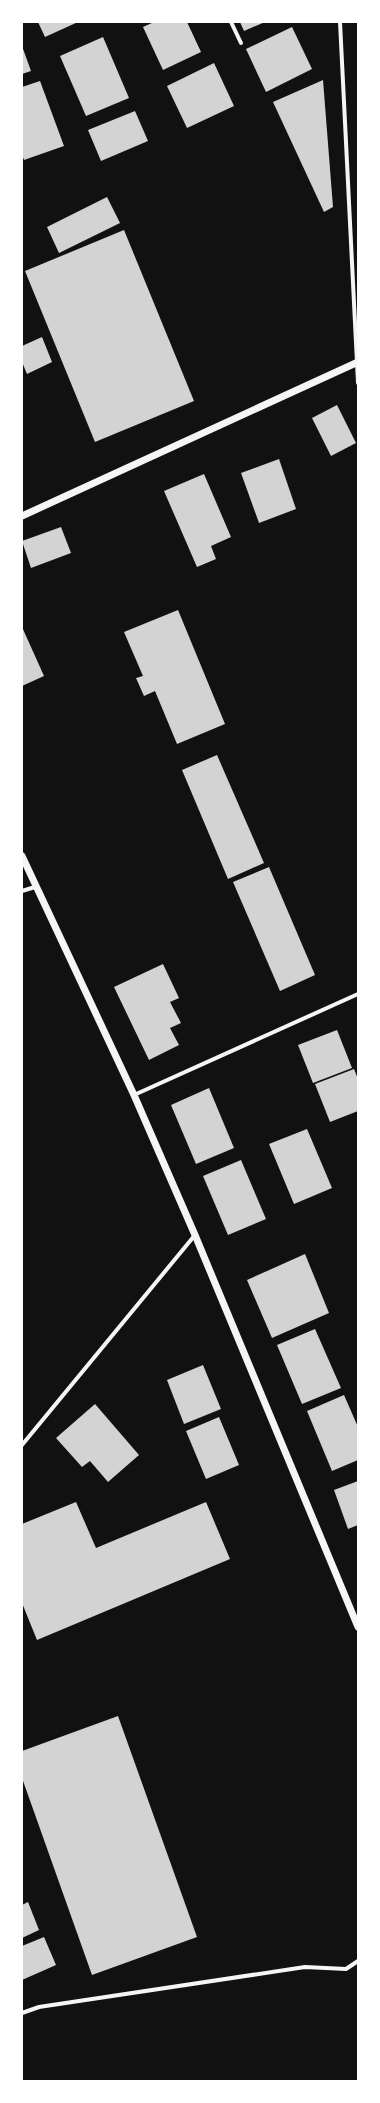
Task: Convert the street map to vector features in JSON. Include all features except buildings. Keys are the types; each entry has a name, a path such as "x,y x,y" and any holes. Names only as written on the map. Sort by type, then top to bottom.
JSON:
{"street":[{"path":"231,22 241,43"},
{"path":"340,22 358,383"},
{"path":"22,516 358,362"},
{"path":"22,856 134,1095 195,1235 358,1627"},
{"path":"22,891 35,886"},
{"path":"134,1095 358,994"},
{"path":"22,1445 195,1235"},
{"path":"22,2013 39,2008 137,1991 305,1967 346,1969 358,1961"}]}
